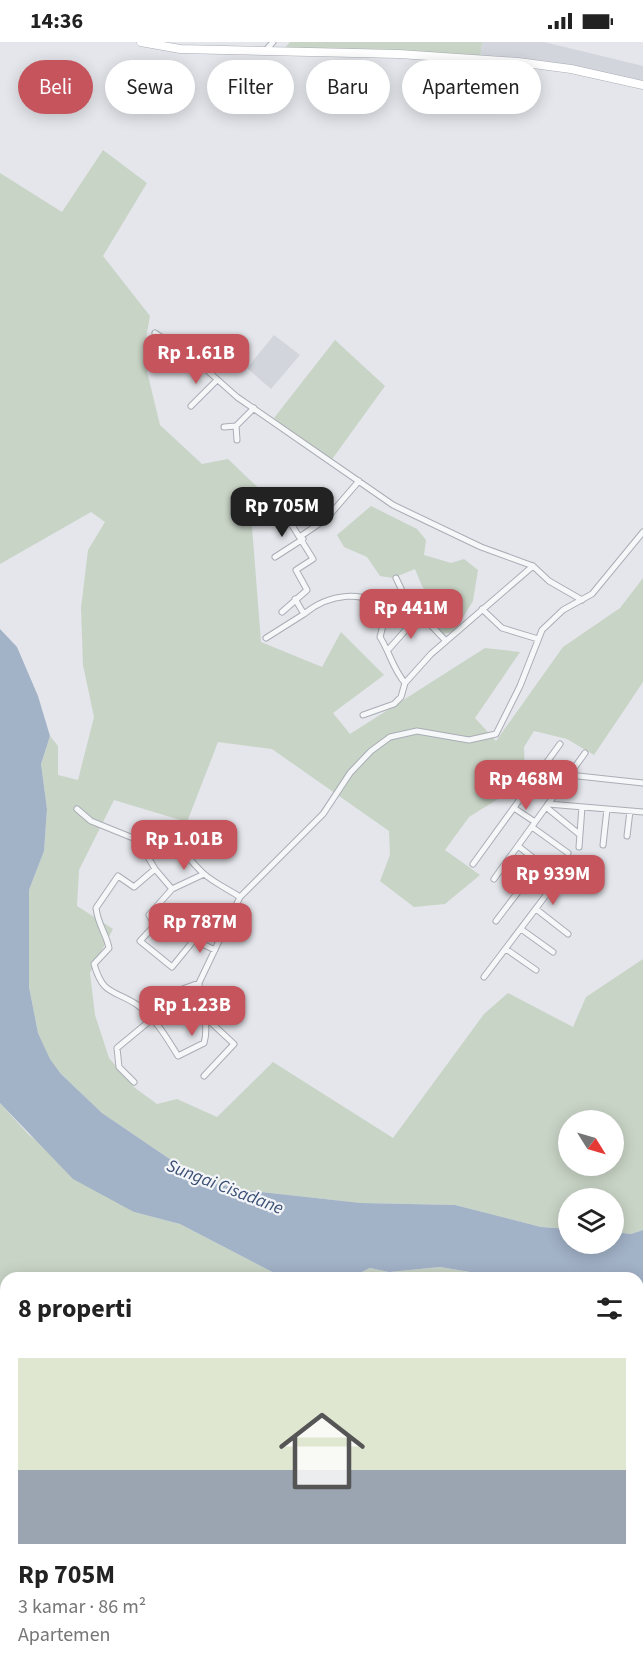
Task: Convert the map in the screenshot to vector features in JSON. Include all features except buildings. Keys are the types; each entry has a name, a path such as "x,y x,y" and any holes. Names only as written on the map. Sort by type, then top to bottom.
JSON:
{"main road":[{"path":"141,42 180,49 399,54 519,62 571,69 643,85"}],"street":[{"path":"266,50 273,42"},
{"path":"155,333 191,356 217,380 254,408 393,505 481,548 533,566 549,581 582,600"},
{"path":"191,406 217,380"},
{"path":"224,427 236,426 254,408"},
{"path":"236,426 237,440"},
{"path":"274,556 326,519 359,481"},
{"path":"282,612 307,590 296,570 313,559 290,522"},
{"path":"155,869 134,887 118,876 96,908 99,927 107,936 109,948 94,964 97,977 106,991 136,1005 152,1019 178,1056 204,1043 207,1032 199,997 199,983 240,897 323,814 350,773 379,744 390,737 417,731 469,740 496,734 520,686 542,630 558,615 591,594 643,532"},
{"path":"363,715 394,704 401,697 405,683 446,640 533,566"},
{"path":"396,578 406,598 419,615 446,640"},
{"path":"378,603 388,595 398,605 406,598"},
{"path":"266,638 314,606 345,596 372,599 386,614 380,638 388,650 395,671 405,683"},
{"path":"295,599 304,614"},
{"path":"482,609 502,628 538,639"},
{"path":"388,650 419,615"},
{"path":"473,864 560,744"},
{"path":"494,879 585,753"},
{"path":"569,775 643,783"},
{"path":"547,806 643,812"},
{"path":"547,806 579,834"},
{"path":"579,847 582,807"},
{"path":"514,808 568,853"},
{"path":"78,809 91,820 138,840 155,869 172,889"},
{"path":"603,845 607,809"},
{"path":"627,836 630,811"},
{"path":"138,840 148,834 160,835 174,842 204,874 240,897"},
{"path":"484,977 560,878 518,846"},
{"path":"496,921 540,863"},
{"path":"204,874 172,889 148,915 155,926 140,941 172,967 194,940 215,950"},
{"path":"536,909 568,934"},
{"path":"521,929 553,952"},
{"path":"506,949 536,970"},
{"path":"134,1082 119,1067 117,1048 152,1019 177,991 199,983"},
{"path":"204,1016 234,1044 204,1076"}],"shaded area":[{"path":"482,42 544,42 643,66 643,88 564,69 541,67 541,60 480,60"},
{"path":"274,335 300,355 271,389 247,368"}],"green space":[{"path":"290,42 482,42 480,60 283,50"},
{"path":"103,150 147,183 103,256 150,316 143,355 160,425 202,464 228,459 271,500 252,527 261,642 322,667 341,632 384,675 333,713 350,734 485,648 520,652 475,718 496,741 563,647 620,608 643,578 643,682 594,755 567,739 534,731 524,747 525,782 469,817 445,850 480,875 445,904 414,907 380,881 390,855 389,831 272,749 218,742 187,822 114,800 79,870 77,906 113,929 90,973 95,1015 109,1058 135,1088 157,1104 177,1099 217,1117 273,1062 393,1138 484,1014 508,993 573,1027 586,997 643,959 643,1230 631,1234 624,1233 624,1188 558,1188 558,1228 541,1227 455,1205 361,1203 242,1190 199,1179 102,1113 61,1074 50,1059 38,1033 29,987 29,890 44,851 47,809 41,764 50,736 58,746 58,775 78,780 94,717 83,665 81,608 88,550 105,522 91,512 0,564 0,173 62,212"},
{"path":"335,340 385,386 330,462 274,418"},
{"path":"371,506 417,529 426,540 424,555 451,563 464,559 478,570 473,601 454,632 438,635 422,620 424,609 433,600 422,586 415,569 393,578 380,576 367,557 344,547 337,535"},
{"path":"0,1103 29,1135 134,1212 180,1224 272,1272 0,1272"},
{"path":"440,1267 470,1272 389,1272"},
{"path":"370,1268 389,1272 362,1272"}],"water":[{"name":"Sungai Cisadane","path":"0,629 17,647 38,696 50,736 41,764 47,809 44,851 29,890 29,987 38,1033 50,1059 61,1074 102,1113 199,1179 242,1190 361,1203 455,1205 541,1227 558,1228 558,1254 624,1254 624,1233 631,1234 643,1230 643,1272 470,1272 440,1267 389,1272 370,1268 362,1272 272,1272 180,1224 134,1212 73,1179 0,1103"}]}
